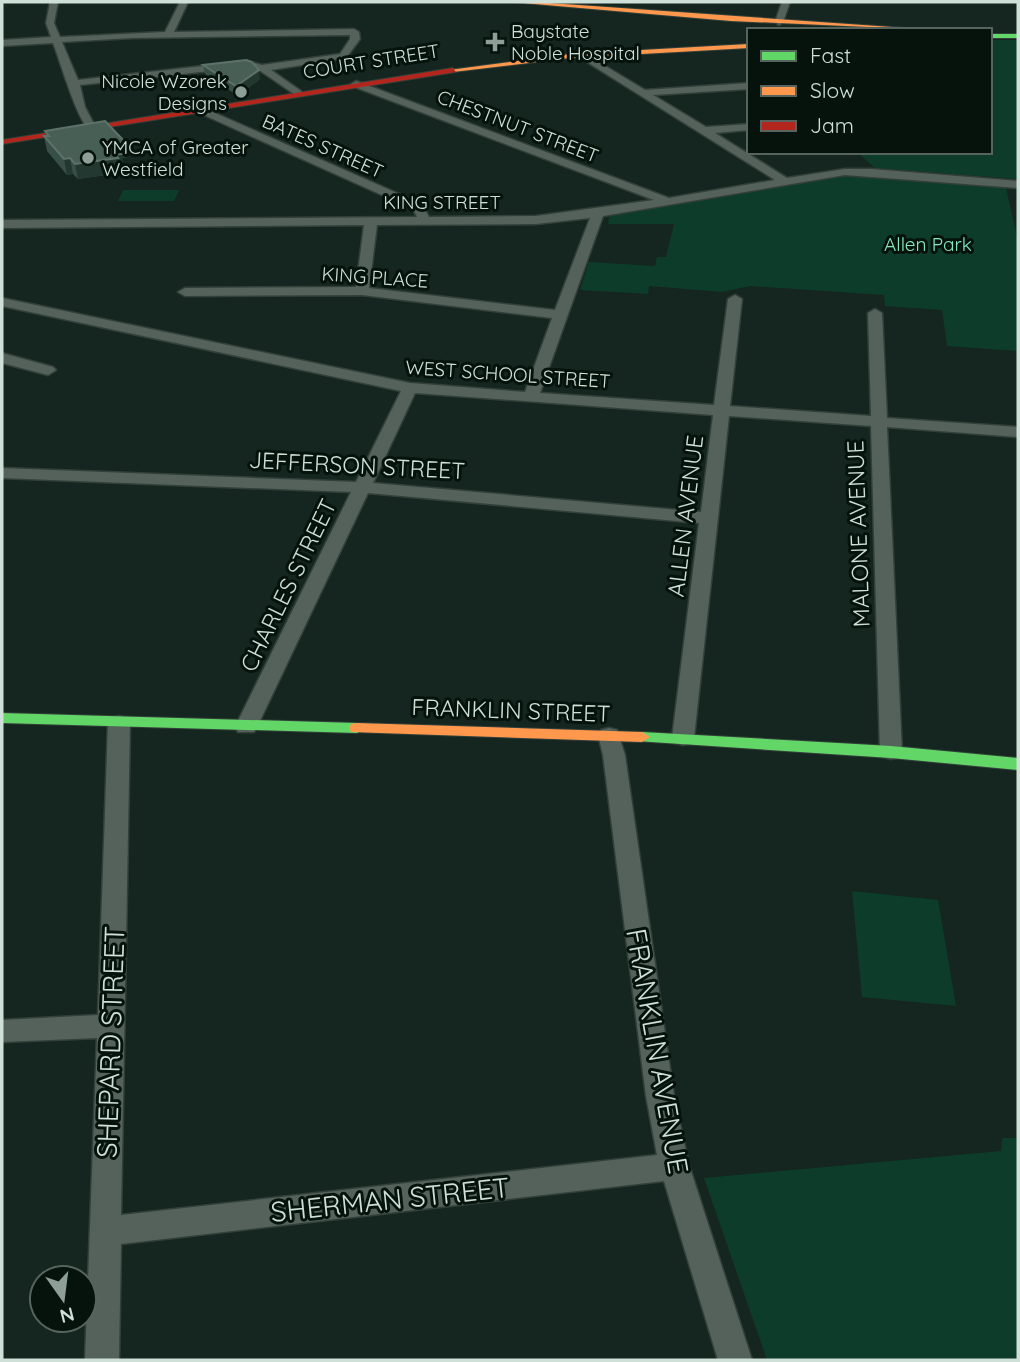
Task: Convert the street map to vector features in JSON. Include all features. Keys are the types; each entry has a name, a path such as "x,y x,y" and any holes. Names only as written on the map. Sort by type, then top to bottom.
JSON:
{"main road":[{"path":"514,2 786,25 871,28"},
{"path":"622,24 656,2"},
{"path":"992,35 1018,36"},
{"path":"582,55 578,49 601,36"},
{"name":"COURT STREET","path":"2,142 469,67 582,55 747,46"},
{"name":"FRANKLIN STREET","path":"2,718 683,738 891,752 1018,764"}],"street":[{"path":"54,2 49,18 74,82 80,107 92,128"},
{"path":"168,35 184,2"},
{"path":"786,2 786,25"},
{"path":"2,43 168,35 354,32 355,39 351,46 346,54 338,58 261,68"},
{"path":"582,55 784,181"},
{"path":"74,82 247,64 261,68 297,93"},
{"name":"CHESTNUT STREET","path":"356,84 668,201"},
{"path":"640,93 747,86"},
{"name":"BATES STREET","path":"199,109 418,207 425,222"},
{"path":"702,131 747,127"},
{"name":"KING STREET","path":"2,225 506,222 598,213 845,172 878,172 1018,186"},
{"path":"531,396 598,213"},
{"path":"362,291 371,222"},
{"name":"KING PLACE","path":"185,292 362,291 562,315"},
{"name":"ALLEN AVENUE","path":"683,738 735,299"},
{"name":"WEST SCHOOL STREET","path":"2,302 410,388 1018,432"},
{"name":"MALONE AVENUE","path":"874,313 891,752"},
{"path":"2,358 48,370"},
{"name":"CHARLES STREET","path":"246,727 410,388"},
{"name":"JEFFERSON STREET","path":"2,473 362,487 709,518"},
{"name":"SHEPARD STREET","path":"102,1360 119,723"},
{"name":"FRANKLIN AVENUE","path":"609,735 614,755 660,1096 674,1165 735,1360"},
{"path":"2,1031 110,1026"},
{"name":"SHERMAN STREET","path":"104,1231 644,1171 674,1165"}],"green space":[{"path":"992,40 1018,40 1018,179 875,168 859,154 992,154"},
{"name":"Allen Park","path":"856,174 1003,185 1006,188 1018,241 1018,351 947,346 942,310 885,306 884,295 750,286 722,292 649,286 648,294 580,290 589,262 655,266 657,257 666,257 674,224 608,224 610,214"},
{"path":"123,190 179,190 174,201 118,201"},
{"path":"852,891 938,900 956,1006 862,997"},
{"path":"1002,1138 1018,1138 1018,1360 767,1360 704,1178 1001,1151"}],"building":[{"path":"246,60 259,70 236,86 203,65"},
{"path":"105,121 125,142 115,144 121,150 117,150 121,154 115,155 118,158 75,164 70,158 64,159 44,136 49,136 45,131"}],"traffic: fast":[{"path":"992,36 1018,36"},
{"path":"2,718 357,728"},
{"path":"642,737 891,752 1018,764"}],"traffic: slow":[{"path":"514,2 731,19 895,28"},
{"path":"453,70 570,56 747,46"},
{"path":"357,728 642,737"}],"traffic: jam":[{"path":"2,142 453,70"}],"place":[{"name":"Baystate Noble Hospital","path":"495,42"},
{"name":"Nicole Wzorek Designs","path":"241,92"},
{"name":"YMCA of Greater Westfield","path":"88,158"}]}
